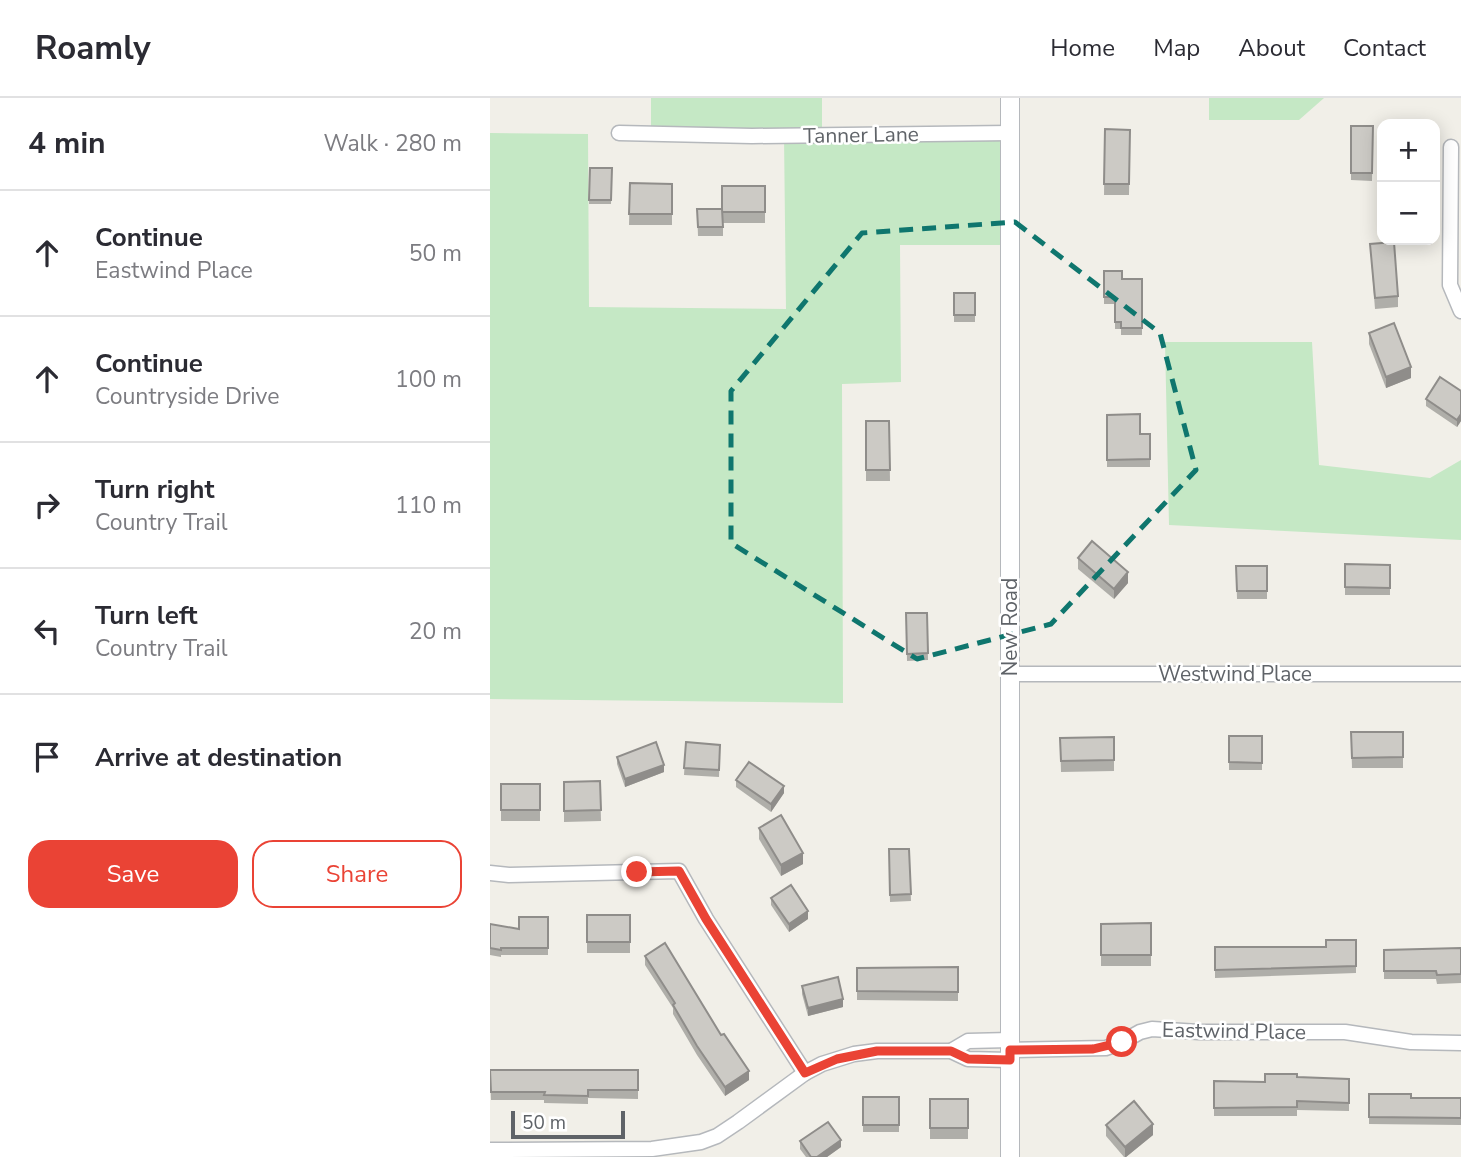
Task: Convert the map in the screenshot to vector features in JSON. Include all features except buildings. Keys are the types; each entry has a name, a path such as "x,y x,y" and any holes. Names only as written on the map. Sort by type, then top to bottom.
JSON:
{"street":[{"name":"New Road","path":"1010,98 1010,1157"},
{"name":"Tanner Lane","path":"619,133 1010,133"},
{"path":"1451,147 1450,285 1461,311"},
{"name":"Westwind Place","path":"1010,674 1461,674"},
{"path":"490,873 679,871 706,919 805,1073"},
{"name":"Eastwind Place","path":"490,1150 652,1149 701,1142 717,1136 805,1073 822,1064 854,1054 877,1051 951,1051 968,1059 1010,1050 1106,1048 1140,1032 1152,1030 1345,1032 1411,1042 1461,1043"}],"highlighted area":[{"path":"1015,222 1160,333 1196,470 1051,624 917,659 731,543 731,391 862,233"}],"green space":[{"path":"651,98 822,98 822,135 1010,133 1011,245 900,245 901,382 842,384 843,703 490,699 490,133 588,134 589,307 786,309 784,136 651,134"},
{"path":"1209,98 1324,98 1299,120 1209,120"},
{"path":"1165,342 1312,342 1319,465 1430,478 1461,460 1461,540 1169,525"}],"route":[{"path":"637,872 679,871 706,919 805,1073 837,1059 877,1051 951,1051 968,1059 1010,1060 1010,1050 1093,1049 1122,1042"}]}
